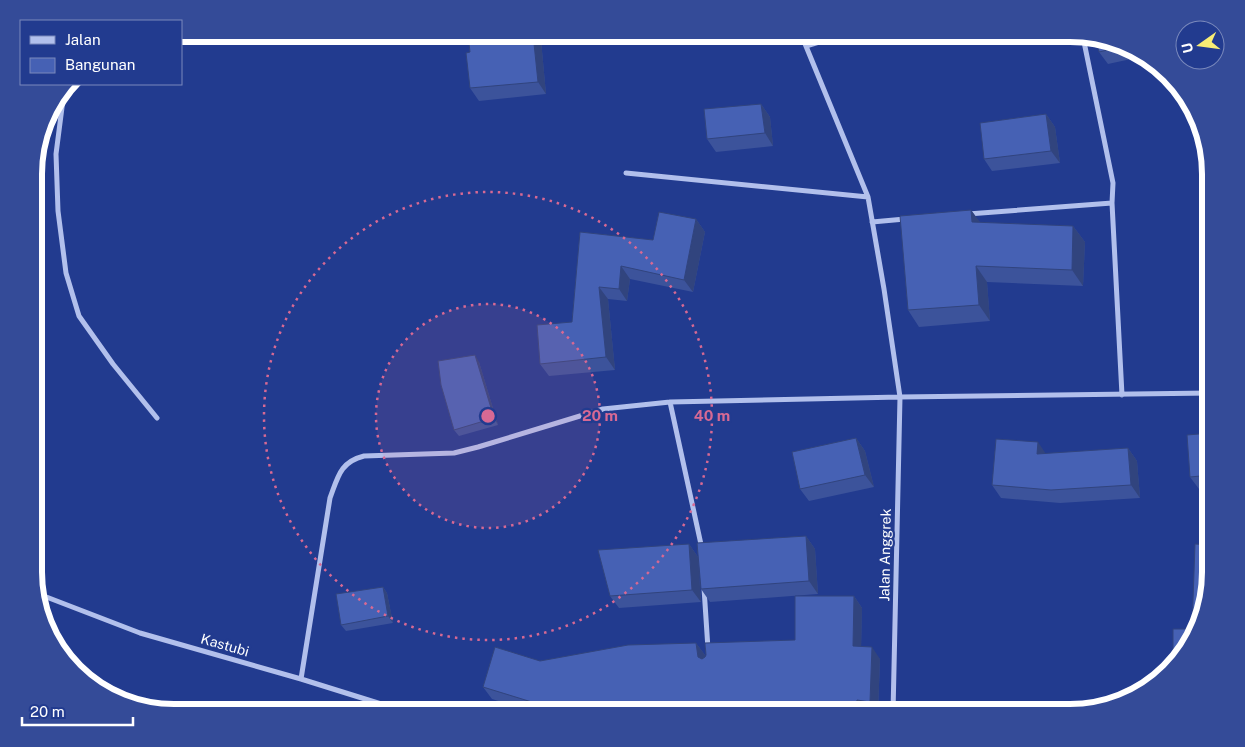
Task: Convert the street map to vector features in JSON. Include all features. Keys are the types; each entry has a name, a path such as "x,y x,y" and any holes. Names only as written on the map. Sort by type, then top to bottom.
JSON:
{"street":[{"name":"Jalan Anggrek","path":"804,42 868,196 900,397 894,704"},
{"path":"806,46 819,42"},
{"path":"1084,44 1113,183 1112,203 1122,395"},
{"path":"62,106 56,154 58,211 66,273 79,316 113,364 157,418"},
{"path":"626,174 868,196"},
{"path":"959,215 1112,203"},
{"path":"872,222 910,219"},
{"path":"301,679 330,498 338,475 354,459 364,456 454,453 603,409 670,402 900,397 1202,394"},
{"path":"670,402 702,554"},
{"path":"704,582 709,658"},
{"name":"Kastubi","path":"45,596 140,632 381,704"}],"building":[{"path":"469,42 534,42 538,82 470,88 466,53 470,52"},
{"path":"1098,46 1110,49 1099,52"},
{"path":"761,104 765,133 707,139 704,109"},
{"path":"1046,114 1051,151 984,159 980,123"},
{"path":"971,210 972,222 1073,226 1072,270 976,266 979,305 908,310 900,216"},
{"path":"659,212 696,219 684,280 621,266 619,289 599,287 606,357 540,364 537,325 572,322 580,232 653,240"},
{"path":"475,355 494,418 454,430 441,385 438,361"},
{"path":"1202,434 1202,476 1190,477 1187,435"},
{"path":"856,438 865,475 800,489 792,452"},
{"path":"996,439 1038,442 1037,454 1128,448 1131,485 1051,490 992,485"},
{"path":"806,536 809,581 701,589 697,543"},
{"path":"689,544 692,590 610,596 598,550"},
{"path":"1195,544 1202,544 1200,598 1192,622"},
{"path":"383,587 388,616 341,625 336,594"},
{"path":"795,596 854,596 853,646 872,647 870,702 857,700 856,704 535,704 483,687 495,647 540,661 628,645 696,643 698,657 702,659 706,655 705,643 795,640"},
{"path":"1173,629 1190,629 1173,655"}]}
